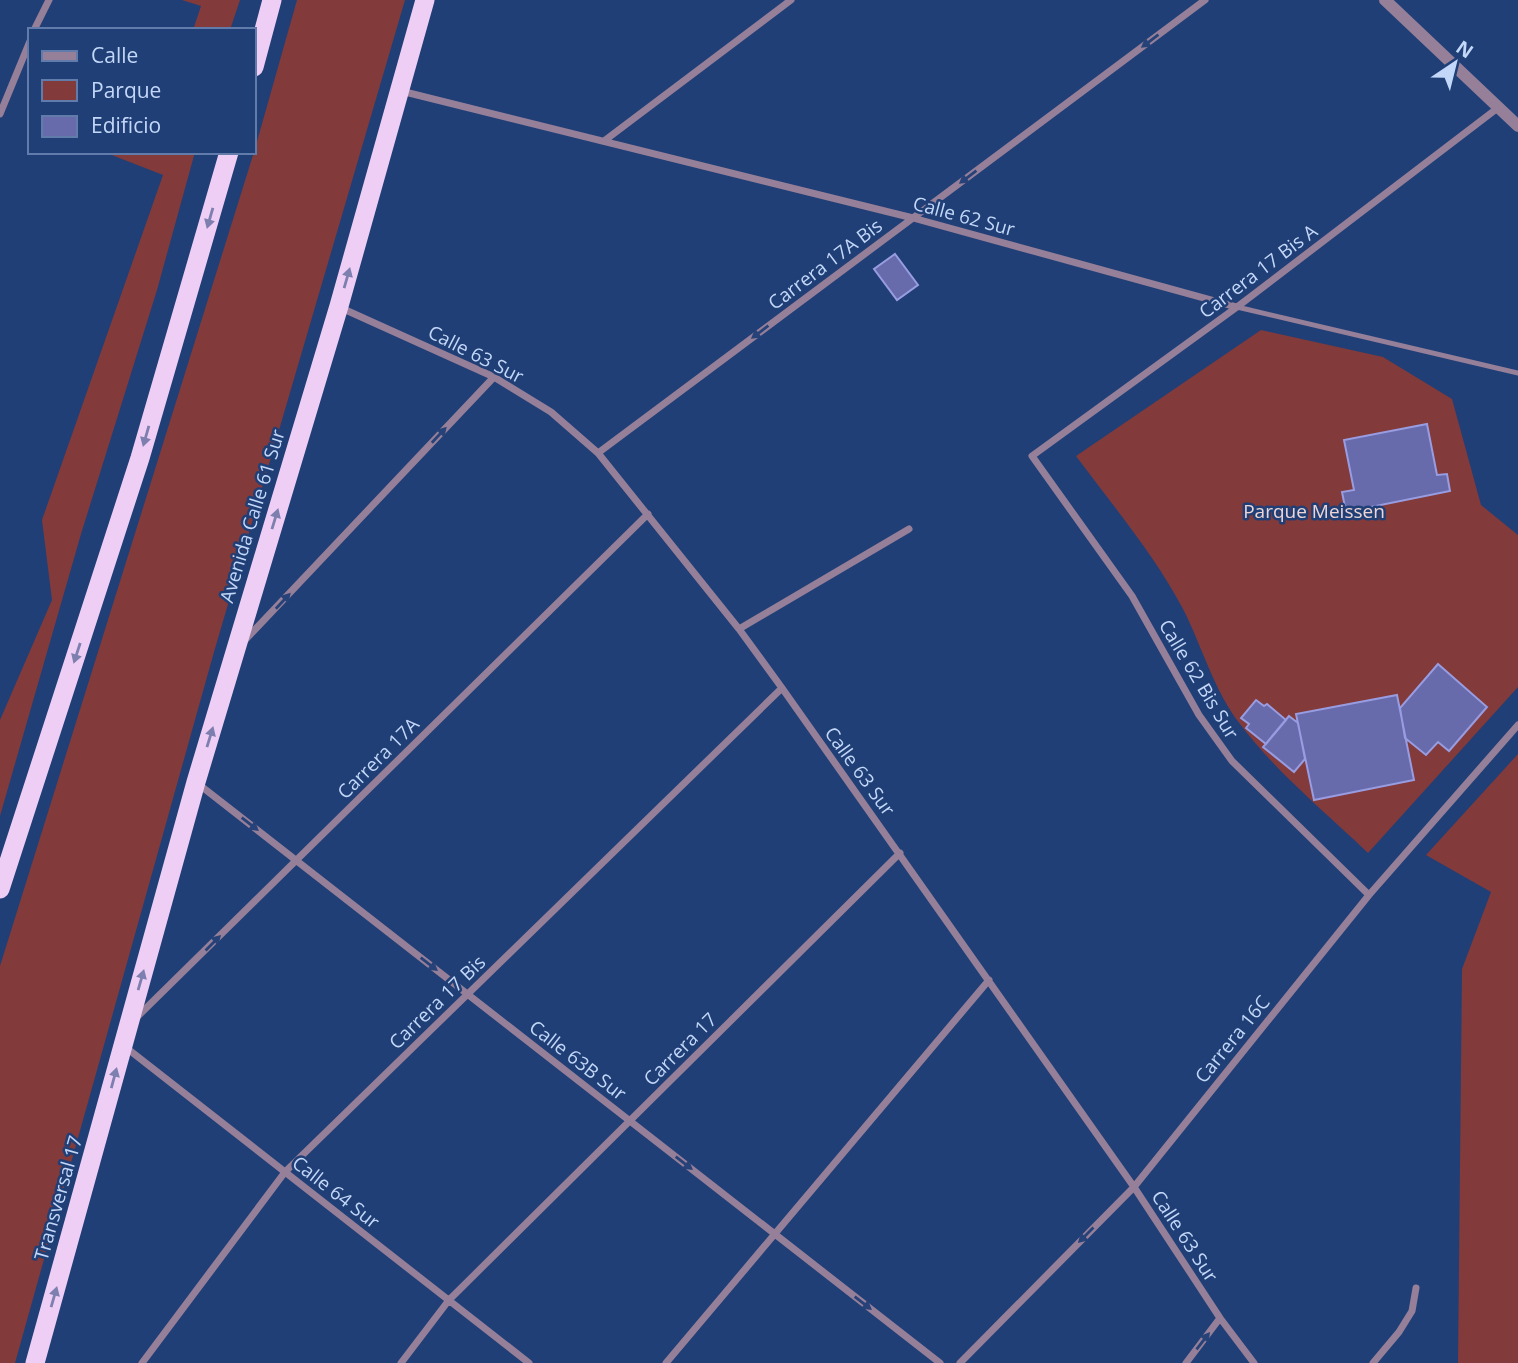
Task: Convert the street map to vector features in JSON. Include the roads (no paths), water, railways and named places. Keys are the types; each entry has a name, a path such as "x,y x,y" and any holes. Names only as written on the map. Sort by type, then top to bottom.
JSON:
{"highway":[{"path":"256,60 272,0"},
{"name":"Avenida Calle 61 Sur","path":"123,1045 197,782 339,306 425,0"},
{"path":"0,889 140,458 228,154"},
{"name":"Transversal 17","path":"35,1363 123,1045"}],"street":[{"path":"35,28 49,0"},
{"path":"604,141 791,0"},
{"name":"Carrera 17A Bis","path":"598,453 1205,0"},
{"path":"1385,0 1518,126"},
{"path":"0,114 28,46"},
{"name":"Calle 62 Sur","path":"400,90 913,218 1237,307"},
{"name":"Carrera 17 Bis A","path":"1032,456 1237,307 1499,107"},
{"name":"Calle 63 Sur","path":"339,306 494,377 551,412 598,453 782,688 1134,1186 1220,1318 1254,1363"},
{"path":"236,650 494,377"},
{"name":"Calle 62 Bis Sur","path":"1032,456 1132,596 1199,715 1232,761 1369,895"},
{"name":"Carrera 17A","path":"129,1025 648,514"},
{"path":"738,629 909,529"},
{"name":"Carrera 17 Bis","path":"142,1363 285,1172 782,688"},
{"name":"Carrera 16C","path":"960,1363 1134,1186 1369,895 1518,725"},
{"name":"Calle 63B Sur","path":"197,782 940,1363"},
{"name":"Carrera 17","path":"401,1363 449,1300 900,853"},
{"path":"666,1363 989,980"},
{"name":"Calle 64 Sur","path":"123,1045 529,1363"},
{"path":"1373,1363 1399,1332 1412,1311 1416,1288"},
{"path":"1185,1363 1220,1318"}],"lane":[{"name":"Calle 62 Sur","path":"1237,307 1518,373"}],"park label":[{"name":"Parque Meissen","path":"1314,511"}]}
